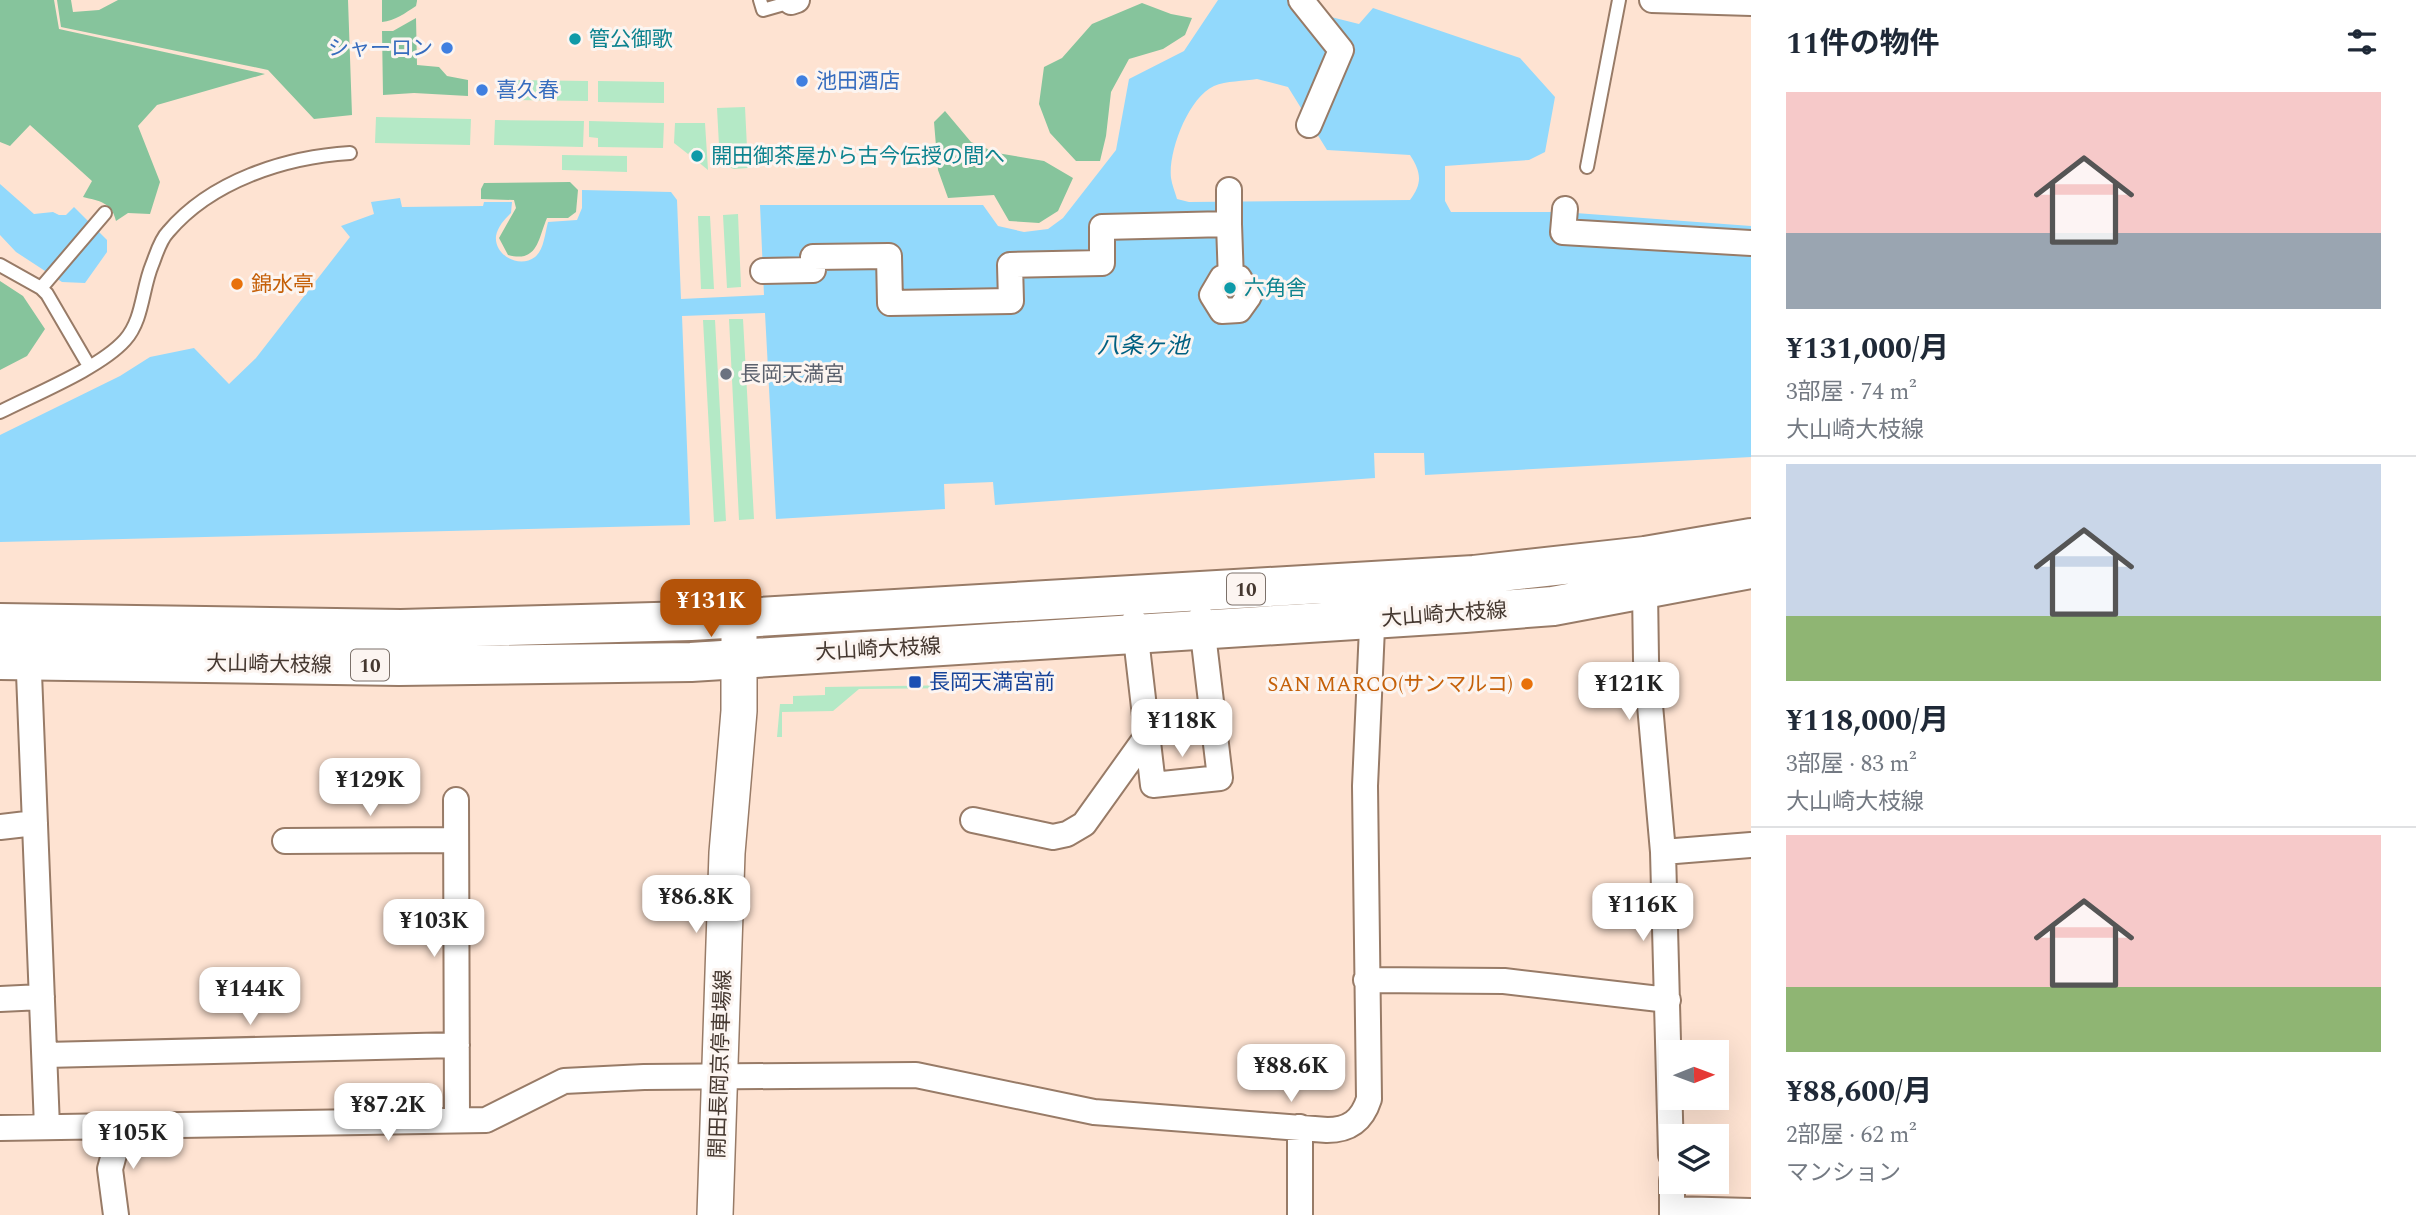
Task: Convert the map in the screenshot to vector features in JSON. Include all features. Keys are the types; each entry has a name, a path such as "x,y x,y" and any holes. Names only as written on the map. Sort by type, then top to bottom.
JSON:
{"main road":[{"name":"大山崎大枝線","path":"1373,600 1546,569 1751,538"},
{"name":"大山崎大枝線","path":"14,642 399,666 691,662 1133,615 1373,600 1553,606 1751,569"},
{"name":"大山崎大枝線","path":"14,642 739,619 1133,615"},
{"name":"開田長岡京停車場線","path":"715,1215 727,853 739,711 739,619"}],"street":[{"path":"1301,0 1341,50 1309,125"},
{"path":"1652,0 1751,3"},
{"path":"1229,190 1231,279"},
{"path":"1565,209 1563,232 1751,243"},
{"path":"763,271 813,270 813,257 889,256 890,303 1011,301 1010,265 1102,263 1102,227 1229,225"},
{"path":"1645,590 1646,660 1663,852 1670,1124"},
{"path":"0,1128 486,1119 564,1081 916,1075 1094,1112 1338,1130 1359,1120 1368,1099 1366,786 1373,600"},
{"path":"1133,615 1153,785 1220,778 1200,611"},
{"path":"14,642 35,822 47,1127"},
{"path":"973,820 1053,837 1067,834 1084,824 1147,736"},
{"path":"456,800 457,1119"},
{"path":"0,828 35,822"},
{"path":"285,841 456,841"},
{"path":"1663,852 1751,845"},
{"path":"1366,980 1503,981 1668,1000"},
{"path":"0,999 42,997"},
{"path":"45,1055 457,1045"},
{"path":"116,1215 110,1169 122,1125"},
{"path":"1300,1127 1300,1215"},
{"path":"1672,1194 1672,1212 1751,1211"}],"lane":[{"path":"760,0 763,10 794,1"},
{"path":"1587,167 1619,0"},
{"path":"0,412 105,359 127,338 143,303 150,269 166,233 191,209 217,190 292,160 315,155 350,153"},
{"path":"41,288 104,213"},
{"path":"0,265 47,294 89,366"}],"green space":[{"path":"0,0 54,0 59,29 265,74 157,105 138,126 160,182 150,214 128,213 116,221 108,206 83,197 92,181 30,125 10,146 0,142"},
{"path":"57,0 71,0 73,12 99,10 118,0 348,0 352,115 314,119 268,70 61,27"},
{"path":"382,0 417,1 416,6 404,14 382,22"},
{"path":"1142,3 1171,14 1192,18 1185,35 1163,49 1129,59 1111,92 1100,161 1076,161 1050,133 1039,104 1044,67 1062,58 1092,24"},
{"path":"416,18 417,65 439,67 447,76 468,80 468,96 414,93 383,95 382,31 393,31"},
{"path":"512,80 588,81 588,101 512,100"},
{"path":"598,81 664,82 664,103 598,102"},
{"path":"745,107 748,168 734,169 720,164 717,108"},
{"path":"945,111 971,142 997,153 1044,161 1073,178 1058,211 1039,223 1009,221 994,195 948,198 938,170 934,122"},
{"path":"376,117 471,119 470,145 375,143"},
{"path":"495,120 584,121 583,147 494,145"},
{"path":"589,121 664,123 663,148 598,147 598,138 589,137"},
{"path":"675,123 705,123 708,170 697,161 702,154 694,148 688,154 674,143"},
{"path":"562,155 627,156 627,172 562,170"},
{"path":"570,182 578,190 576,212 568,218 547,218 539,241 531,252 518,257 508,255 499,238 516,208 514,200 481,199 484,183"},
{"path":"738,214 741,287 727,288 723,215"},
{"path":"698,216 710,216 714,289 701,289"},
{"path":"0,281 23,296 45,329 27,356 0,370"},
{"path":"729,319 743,319 754,519 739,520"},
{"path":"703,320 715,320 726,521 714,522"},
{"path":"963,685 963,688 859,689 833,711 782,712 782,737 777,737 780,704 793,704 793,696 825,695 825,687"}],"water":[{"name":"八条ヶ池","path":"1218,0 1309,0 1319,14 1359,24 1373,8 1520,58 1555,97 1545,152 1529,160 1445,166 1445,201 1451,212 1562,212 1751,226 1751,457 1425,475 1424,453 1374,453 1375,478 995,505 993,482 944,484 945,509 776,519 765,313 682,316 690,525 0,542 0,435 120,376 150,357 194,348 229,384 256,358 350,237 341,226 374,214 371,202 400,198 402,207 483,206 484,202 512,202 511,213 497,232 496,243 503,254 515,261 522,261 538,254 548,222 577,220 582,208 582,190 671,192 677,200 681,299 764,295 760,205 983,205 998,226 1024,232 1048,229 1063,218 1116,150 1129,79 1184,51","holes":["1257,79 1288,87 1327,150 1410,155 1419,178 1410,200 1189,202 1177,199 1171,178 1176,141 1188,114 1205,92 1219,84"]},
{"path":"0,184 34,214 53,212 66,215 74,207 107,240 107,252 85,283 62,282 16,252 0,235"}],"place":[{"name":"管公御歌","path":"575,39"},
{"name":"シャーロン","path":"447,48"},
{"name":"池田酒店","path":"802,81"},
{"name":"喜久春","path":"482,90"},
{"name":"開田御茶屋から古今伝授の間へ","path":"697,156"},
{"name":"錦水亭","path":"237,284"},
{"name":"六角舎","path":"1230,288"},
{"name":"長岡天満宮","path":"726,374"},
{"name":"長岡天満宮前","path":"915,682"},
{"name":"SAN MARCO(サンマルコ)","path":"1527,684"}]}
